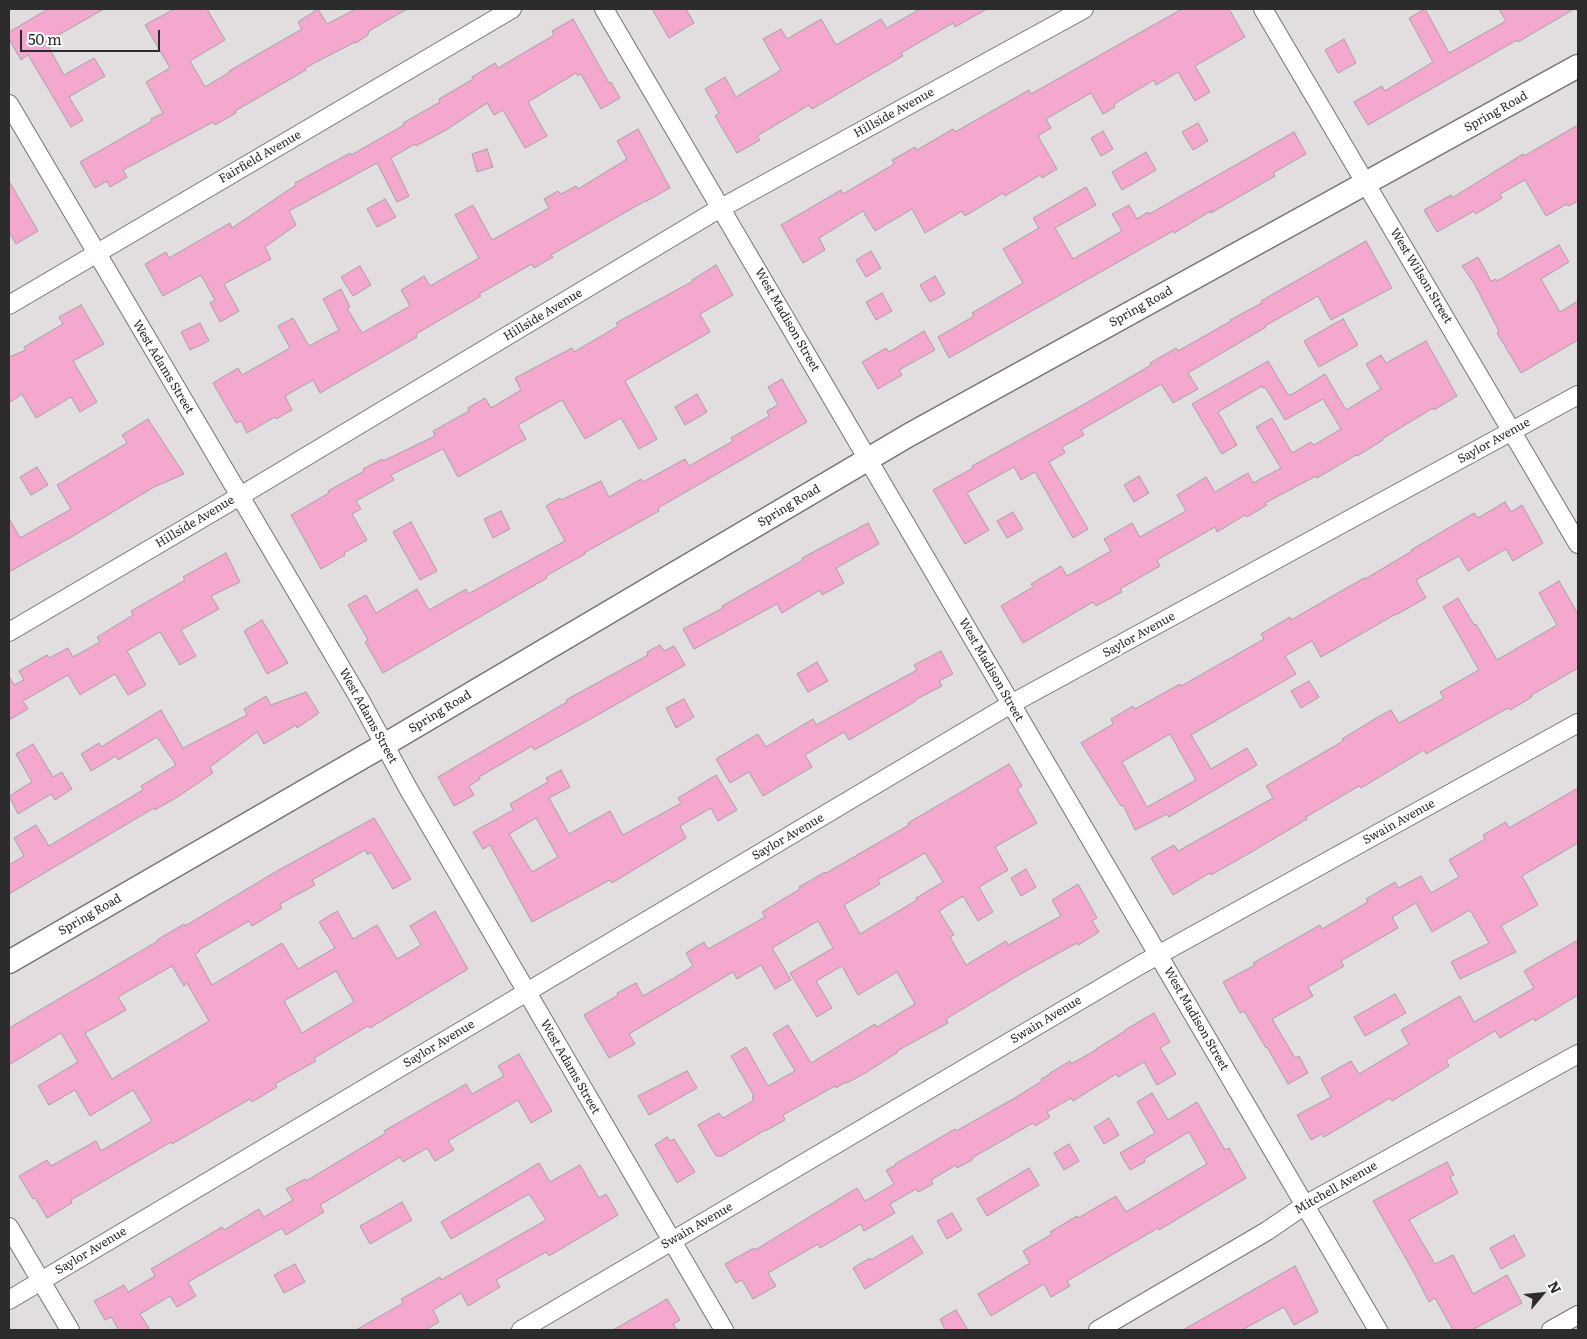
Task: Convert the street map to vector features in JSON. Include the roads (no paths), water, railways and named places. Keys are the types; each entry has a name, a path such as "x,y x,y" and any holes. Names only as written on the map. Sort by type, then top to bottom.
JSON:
{"street":[{"name":"Fairfield Avenue","path":"9,305 512,9"},
{"name":"West Madison Street","path":"604,9 1378,1330"},
{"name":"Hillside Avenue","path":"9,632 721,209 1084,9"},
{"name":"West Wilson Street","path":"1263,9 1578,544"},
{"name":"Spring Road","path":"9,962 918,430 1578,66"},
{"name":"West Adams Street","path":"9,104 359,698 409,790 724,1330"},
{"name":"Saylor Avenue","path":"9,1300 1011,704 1578,395"},
{"name":"Swain Avenue","path":"521,1330 1158,955 1578,723"},
{"name":"Mitchell Avenue","path":"1098,1330 1267,1231 1305,1205 1578,1054"},
{"path":"9,1227 70,1330"},
{"path":"1551,1330 1578,1315"}]}
